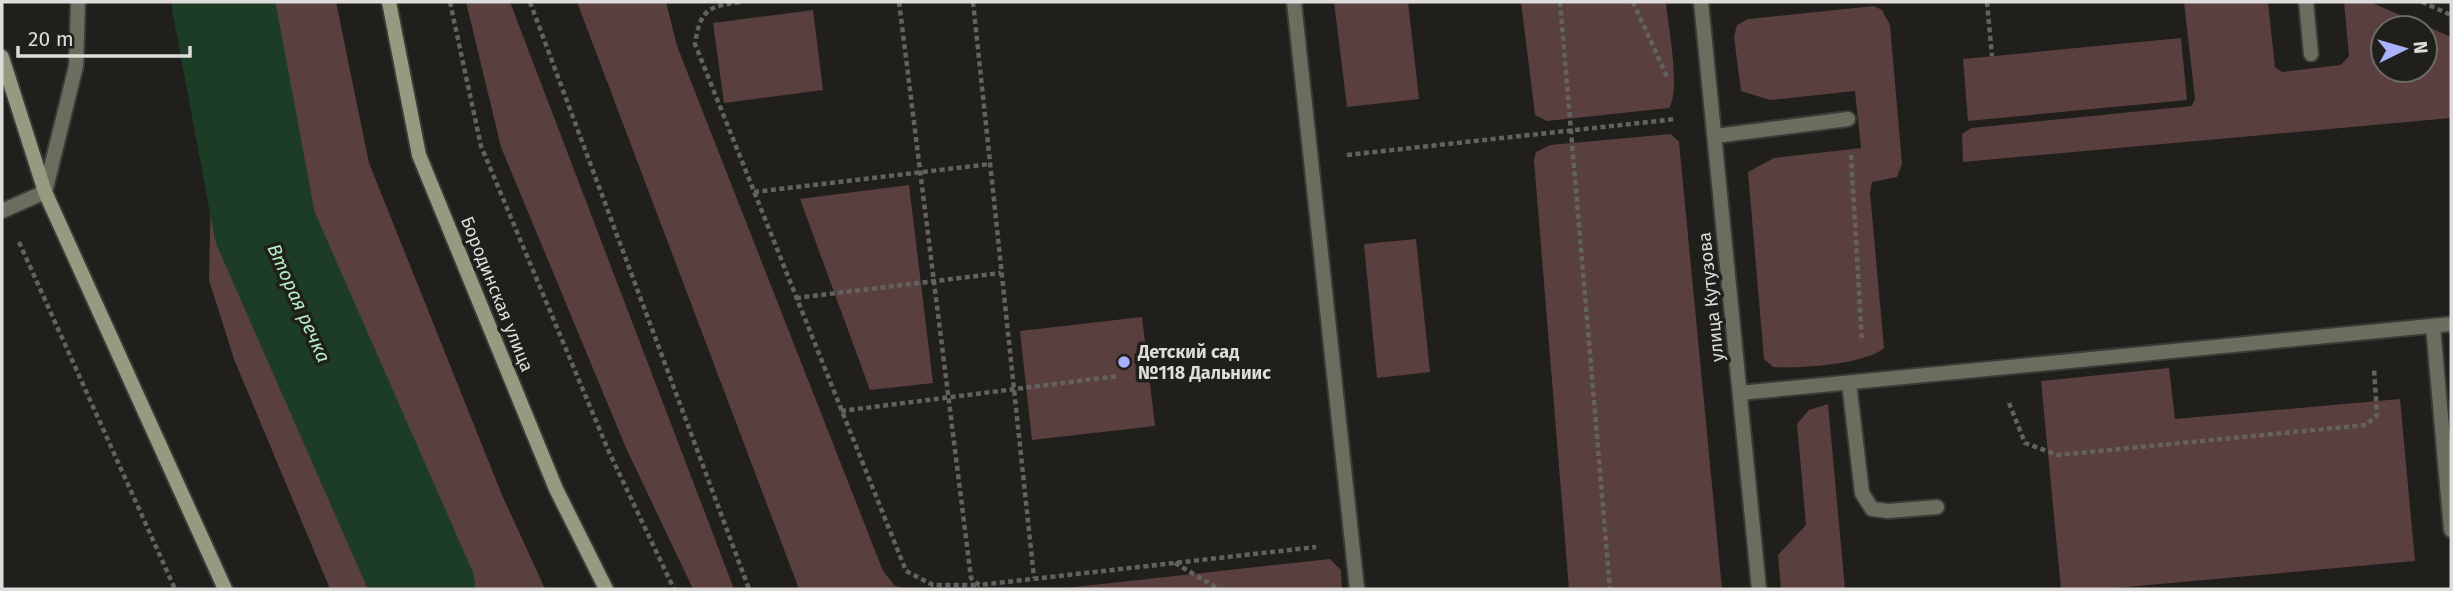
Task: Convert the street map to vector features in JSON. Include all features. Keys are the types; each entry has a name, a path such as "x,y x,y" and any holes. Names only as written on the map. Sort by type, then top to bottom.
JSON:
{"main road":[{"name":"Бородинская улица","path":"389,2 419,155 556,489 606,589"},
{"path":"2,57 45,192 225,589"}],"lane":[{"path":"4,210 45,192 76,66 78,2"},
{"path":"1294,2 1357,589"},
{"path":"1701,2 1709,2"},
{"name":"улица Кутузова","path":"1701,2 1759,589"},
{"path":"2306,2 2311,54"},
{"path":"1715,136 1848,119"},
{"path":"1740,393 2451,324"},
{"path":"2433,326 2451,530"},
{"path":"1849,383 1862,493 1872,509 1888,511 1937,507"}],"path":[{"path":"450,2 481,146 609,452 674,589"},
{"path":"530,2 750,589"},
{"path":"740,2 716,5 698,21 695,44 906,571 933,585 979,585 1352,543"},
{"path":"899,2 968,567 971,578 979,585"},
{"path":"973,2 1034,578"},
{"path":"1560,2 1610,589"},
{"path":"1633,2 1670,83"},
{"path":"1987,2 1992,55"},
{"path":"2422,2 2451,15"},
{"path":"1311,159 1712,114"},
{"path":"1848,119 1865,382"},
{"path":"754,192 990,164"},
{"path":"4,210 176,589"},
{"path":"796,298 1001,273"},
{"path":"2006,367 2010,411 2025,443 2058,455 2071,454 2366,425 2377,415 2371,332"},
{"path":"841,411 1118,376"},
{"path":"1175,563 1219,589"}],"shaded area":[{"path":"172,2 336,2 369,163 502,495 545,589 330,589 234,359 209,280 211,183"},
{"path":"466,2 510,2 734,589 693,589 626,448 501,147"},
{"path":"577,2 666,2 677,46 883,571 895,586 907,589 799,589"},
{"path":"1334,2 1408,2 1419,99 1347,107"},
{"path":"1521,2 1666,2 1674,73 1669,108 1547,121 1535,115"},
{"path":"2184,2 2268,2 2275,67 2282,72 2341,65 2349,56 2344,2 2370,2 2398,14 2369,14 2369,84 2439,84 2439,32 2451,37 2451,118 1963,162 1962,134 1971,128 2192,106 2195,99"},
{"path":"1874,6 1882,10 1890,25 1902,164 1897,177 1872,182 1870,193 1884,348 1848,362 1773,367 1764,359 1748,172 1774,158 1861,148 1855,91 1770,100 1741,91 1734,37 1737,25 1748,19"},
{"path":"813,10 823,90 724,103 713,23"},
{"path":"2181,38 2187,100 1968,121 1963,59"},
{"path":"1671,134 1679,142 1722,589 1569,589 1534,160 1536,152 1550,145"},
{"path":"909,185 933,383 870,390 800,199"},
{"path":"1416,239 1430,372 1377,378 1364,244"},
{"path":"1142,317 1155,426 1032,440 1020,331"},
{"path":"2169,368 2175,419 2400,399 2415,561 2104,589 2061,589 2041,381"},
{"path":"1828,404 1845,589 1781,589 1778,555 1806,525 1797,424 1809,410"},
{"path":"1330,559 1341,570 1342,589 1057,589"}],"waterway":[{"name":"Вторая речка","path":"223,2 265,227 424,589"}],"place":[{"name":"Детский сад №118 Дальниис","path":"1124,362"}]}
